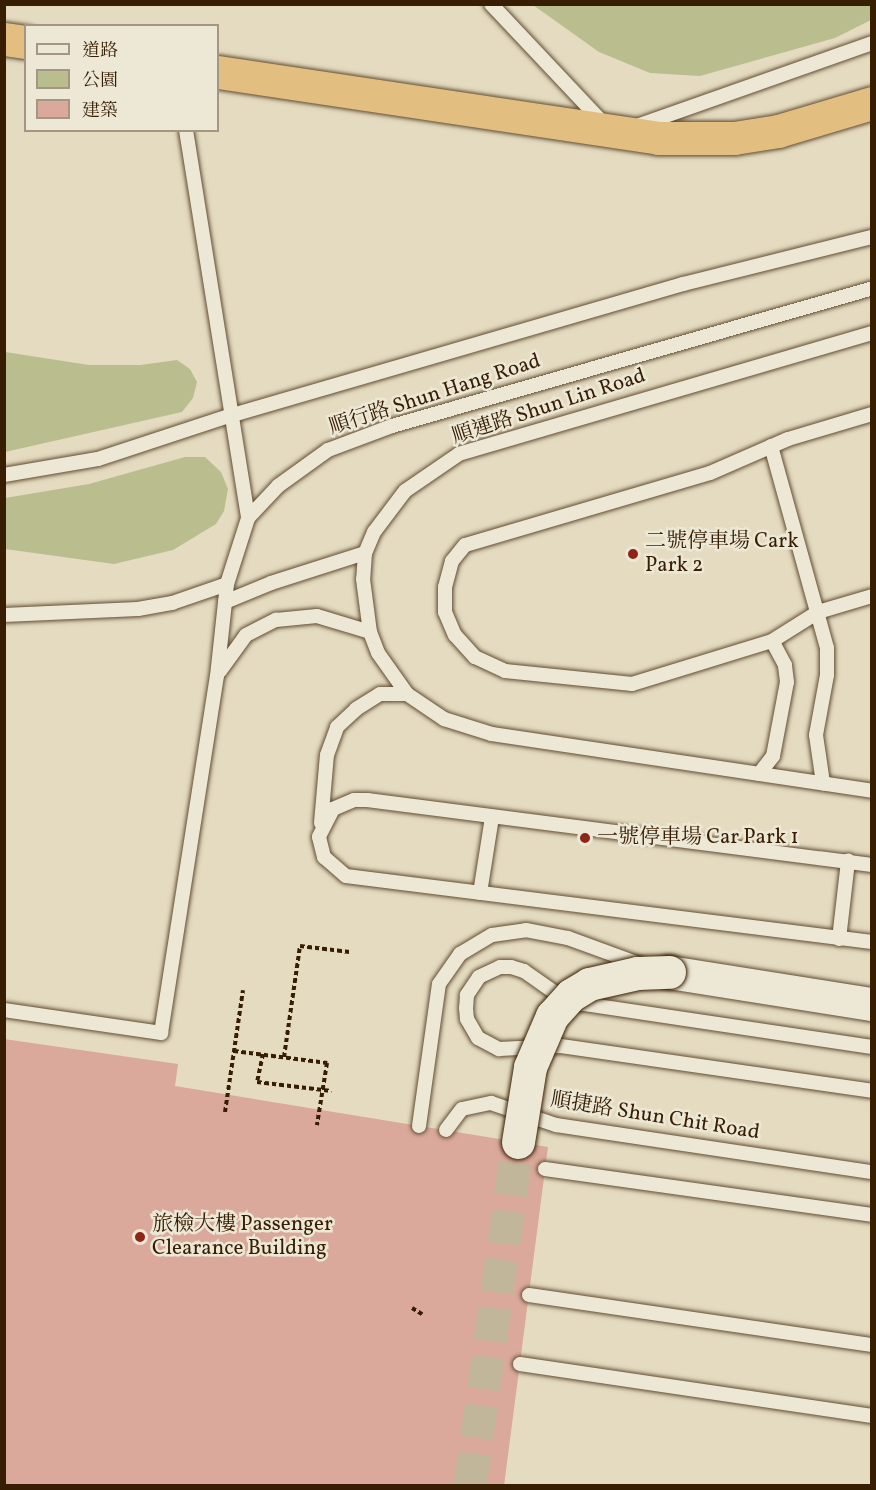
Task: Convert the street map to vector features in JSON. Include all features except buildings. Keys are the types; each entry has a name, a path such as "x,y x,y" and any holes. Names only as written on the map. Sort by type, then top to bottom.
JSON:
{"highway":[{"path":"4,39 24,42"},
{"path":"219,72 613,134 734,138 778,131 872,103"}],"street":[{"path":"518,1142 530,1067 552,1016 571,995 589,984 637,973 669,972 872,1004"}],"lane":[{"path":"491,4 613,134 872,43"},
{"path":"186,132 229,416 248,518"},
{"path":"4,475 98,459 229,416 683,284 872,237"},
{"name":"順行路 Shun Hang Road","path":"4,1010 161,1033 217,676 227,584 248,518 302,465 360,436 872,288"},
{"name":"順連路 Shun Lin Road","path":"872,333 459,454 405,491 374,532 365,553 364,604 370,632 378,653 407,694 444,719 484,732 872,791"},
{"path":"872,414 771,446 710,472 465,544 452,561 445,587 445,612 455,635 475,657 505,671 632,684 772,641 818,612 872,596"},
{"path":"771,446 827,648 827,675 816,735 823,783"},
{"path":"225,602 271,583 365,553"},
{"path":"4,615 138,609 172,603 227,584"},
{"path":"217,676 246,636 276,620 317,616 370,632"},
{"path":"759,774 773,756 787,682 785,665 772,641"},
{"path":"407,694 380,694 356,709 337,727 327,755 320,845 324,857 345,876 872,942"},
{"path":"321,828 333,809 354,800 872,865"},
{"path":"480,893 492,817"},
{"path":"839,939 848,861"},
{"path":"419,1126 439,984 460,954 476,943 509,932 546,932 669,972"},
{"path":"872,1047 583,1004 561,997 524,970 512,967 500,967 479,977 467,995 467,1019 478,1038 499,1049 561,1046 872,1091"},
{"path":"800,993 872,994"},
{"name":"順捷路 Shun Chit Road","path":"446,1130 462,1109 491,1103 556,1125 872,1172"},
{"path":"545,1169 872,1215"},
{"path":"529,1295 872,1345"},
{"path":"520,1364 872,1416"}],"path":[{"path":"284,1057 300,946 350,952"},
{"path":"225,1112 243,990"},
{"path":"234,1052 327,1063 317,1125"},
{"path":"263,1054 257,1082 331,1091"},
{"path":"412,1308 422,1314"}],"green space":[{"path":"871,4 871,20 835,38 700,76 650,73 599,52 533,5"},
{"path":"5,352 89,365 140,365 177,360 190,369 197,382 193,398 182,412 5,452"},
{"path":"185,457 205,457 221,472 228,489 224,511 216,524 173,550 114,564 5,549 5,498 89,484"}],"tunnel":[{"path":"470,1486 518,1142"}],"place":[{"name":"二號停車場 Cark Park 2","path":"633,554"},
{"name":"一號停車場 Car Park 1","path":"585,838"},
{"name":"旅檢大樓 Passenger Clearance Building","path":"140,1237"}]}
